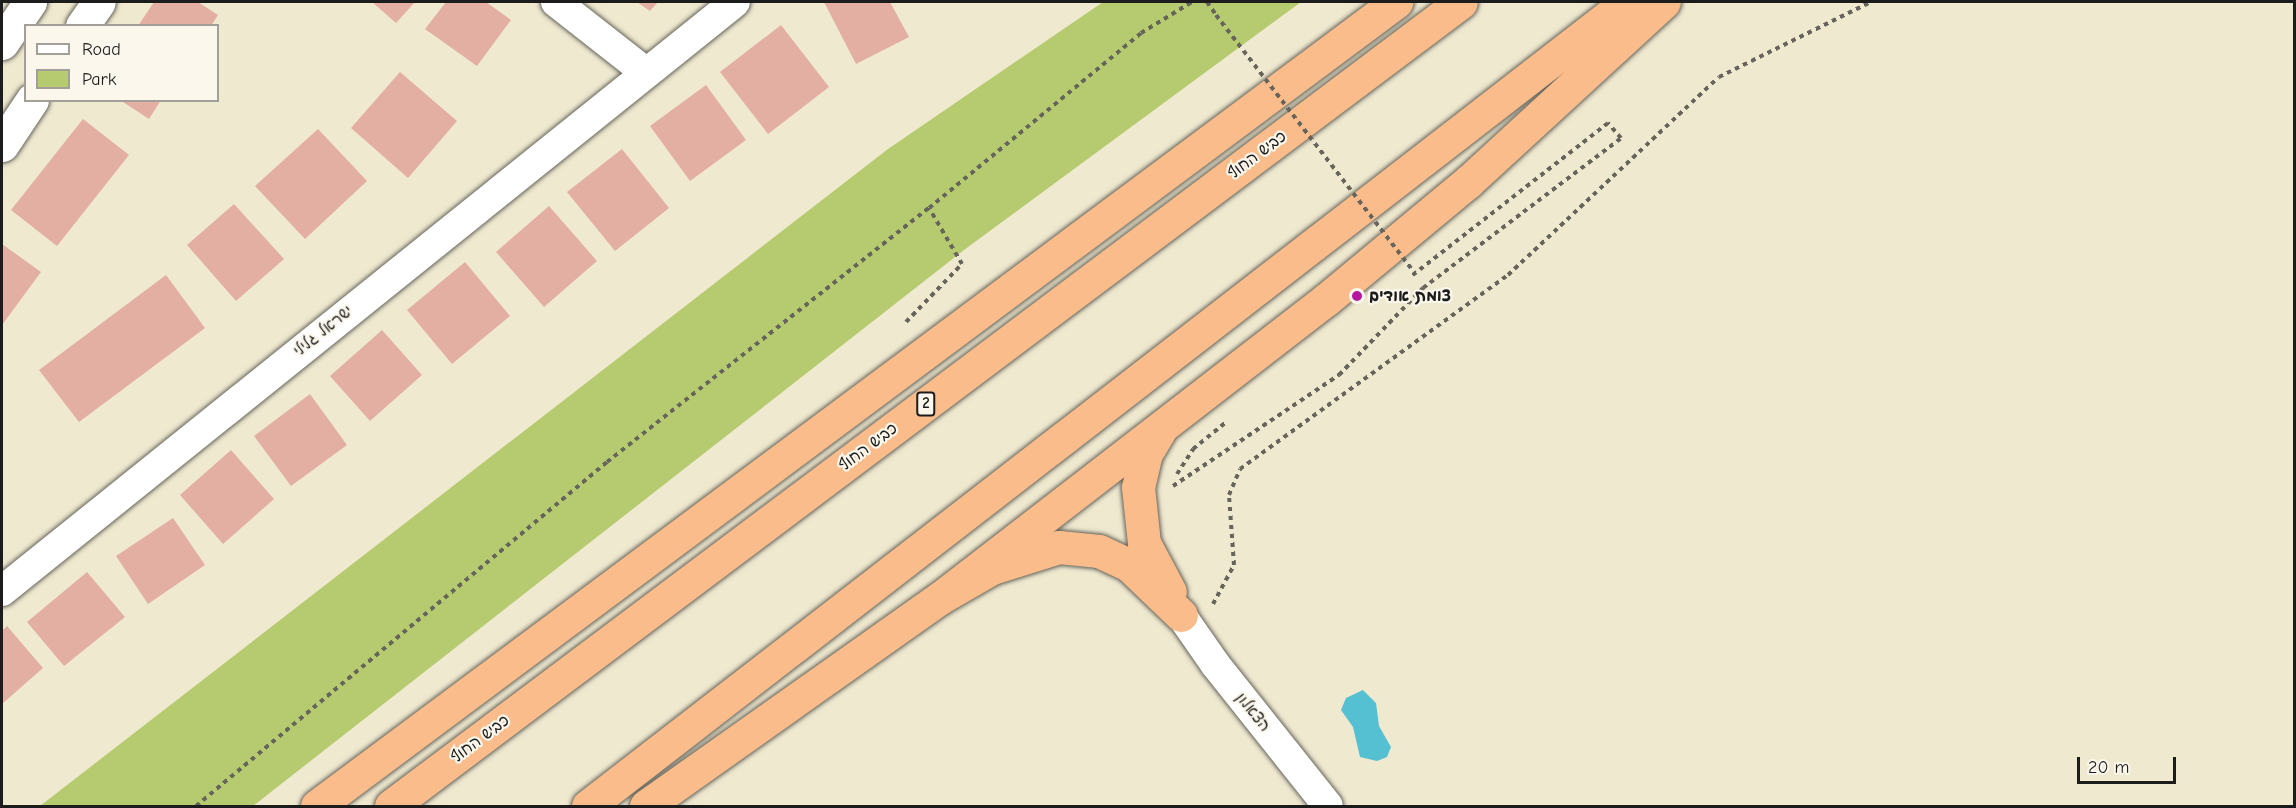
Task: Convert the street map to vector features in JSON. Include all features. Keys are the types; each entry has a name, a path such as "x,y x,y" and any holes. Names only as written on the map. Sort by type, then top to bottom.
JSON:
{"highway":[{"path":"317,807 1396,2"},
{"name":"כביש החוף","path":"391,807 1461,2"},
{"path":"588,807 1627,2"},
{"path":"646,807 940,598 1327,299 1468,182 1664,2"},
{"path":"1169,419 1146,453 1138,487 1144,543 1189,626"},
{"path":"940,598 992,568 1059,547 1099,551 1129,565 1189,626"}],"street":[{"path":"2,43 30,2"},
{"path":"83,24 99,2"},
{"path":"556,2 644,71"},
{"name":"ישראל גלילי","path":"2,591 644,71 735,2"},
{"path":"2,145 31,102"},
{"name":"הצאלון","path":"1189,626 1328,807"}],"path":[{"path":"196,807 607,462 929,208 1141,33 1192,2"},
{"path":"1167,490 1339,375 1422,288 1621,138 1608,123 1415,273 1207,2"},
{"path":"1189,626 1234,565 1229,495 1240,469 1508,275 1719,77 1871,2"},
{"path":"929,208 962,264"}],"green space":[{"path":"1103,2 1301,2 964,250 253,806 40,806 888,149"}],"water":[{"path":"1363,690 1376,703 1379,726 1391,747 1387,757 1377,761 1360,757 1353,727 1341,710 1346,698"}],"building":[{"path":"154,2 198,2 218,15 212,24 139,24"},
{"path":"372,2 415,2 396,23"},
{"path":"446,2 486,2 511,20 477,66 425,29"},
{"path":"637,2 658,2 650,11"},
{"path":"824,2 890,2 909,37 856,64"},
{"path":"781,25 829,87 768,134 720,72"},
{"path":"400,72 457,121 408,178 351,128"},
{"path":"706,85 746,140 690,181 650,126"},
{"path":"123,102 160,102 149,119"},
{"path":"83,119 129,155 57,246 11,210"},
{"path":"318,129 367,181 305,239 255,186"},
{"path":"622,149 669,208 615,251 567,192"},
{"path":"234,204 284,259 236,301 187,245"},
{"path":"549,206 597,261 544,307 496,252"},
{"path":"2,244 41,272 2,325"},
{"path":"465,262 510,316 452,364 407,310"},
{"path":"166,275 205,328 79,422 39,370"},
{"path":"382,330 422,375 370,421 330,376"},
{"path":"310,394 347,445 291,486 254,436"},
{"path":"231,450 274,499 223,544 180,495"},
{"path":"173,518 205,565 148,604 116,556"},
{"path":"87,572 125,617 64,666 27,622"},
{"path":"7,626 43,668 2,704 2,631"}],"place":[{"name":"צומת אודים","path":"1357,296"}]}
